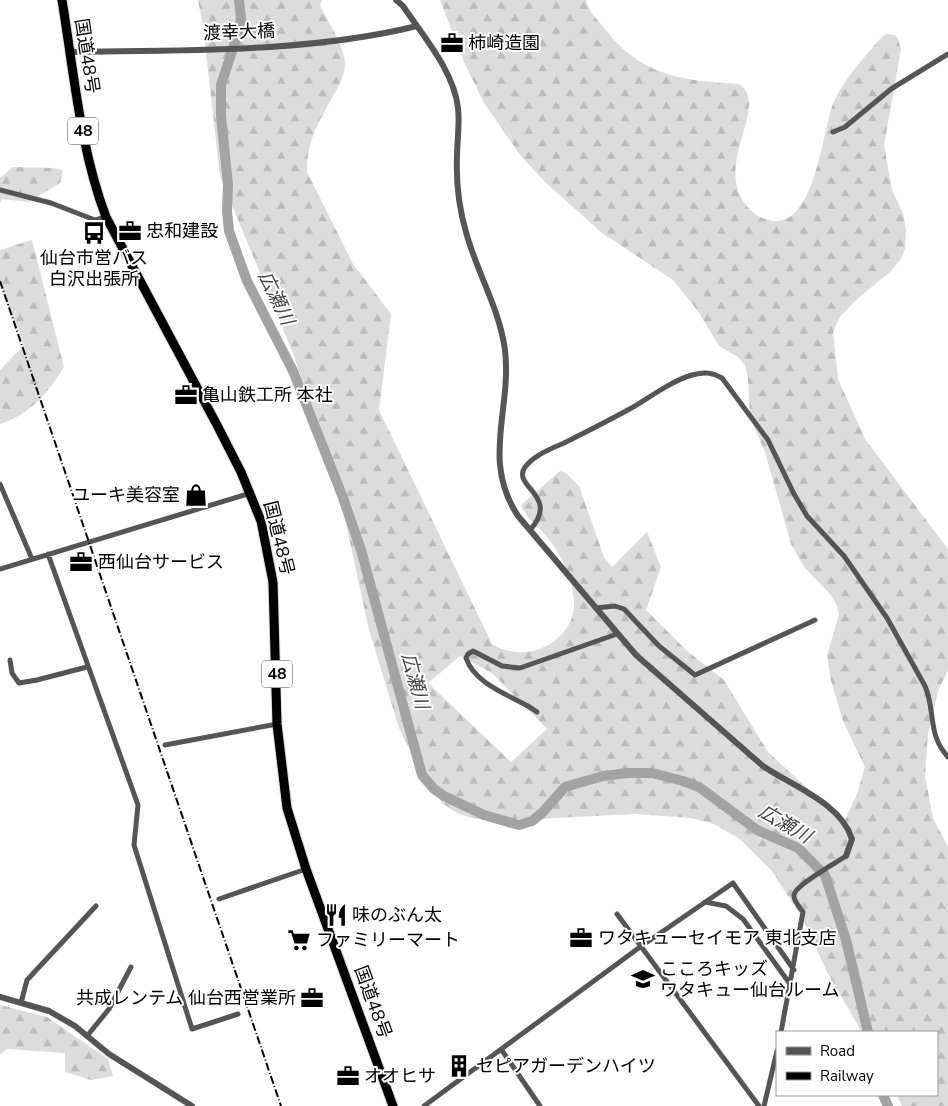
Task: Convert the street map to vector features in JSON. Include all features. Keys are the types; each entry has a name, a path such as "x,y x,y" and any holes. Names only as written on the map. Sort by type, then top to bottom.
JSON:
{"highway":[{"name":"国道48号","path":"62,0 86,146 94,183 106,218 217,425 250,493 263,528 273,582 277,724 287,808 306,869 393,1106"}],"street":[{"path":"396,0 417,26 445,70 457,99 459,118 457,160 462,214 466,233 496,311 505,352 499,453 502,485 508,502 617,634 660,678 714,721 763,766 782,779 815,795 852,836 846,856 800,886 794,897 803,912 794,970 781,1031"},
{"name":"渡幸大橋","path":"70,52 299,45 356,38 417,26"},
{"path":"833,132 845,127 891,89 948,54"},
{"path":"0,190 51,203 95,220 106,218"},
{"path":"530,530 540,519 541,506 539,499 523,480 524,468 537,457 600,426 675,382 697,374 714,373 722,378 768,440 794,494 807,516 844,556 886,618 930,697 932,730 940,748 948,757"},
{"path":"0,484 32,559"},
{"path":"0,569 250,493"},
{"path":"48,554 138,805 134,845 192,1029 238,1014"},
{"path":"596,608 615,606 624,609 659,646 695,675 815,620"},
{"path":"537,712 498,691 469,663 466,658 468,654 474,651 502,666 520,668 617,634"},
{"path":"10,660 12,674 19,683 87,667"},
{"path":"165,745 277,724"},
{"path":"219,899 306,869"},
{"path":"424,1106 640,947 733,883 794,970"},
{"path":"705,902 726,906 743,919 790,984"},
{"path":"21,1003 27,980 96,906"},
{"path":"617,914 759,1106"},
{"path":"87,1036 109,1009 131,967"},
{"path":"0,997 48,1011 75,1026 109,1054 146,1080 192,1106"},
{"path":"501,1049 540,1106"},
{"path":"764,1106 776,1055"}],"green space":[{"path":"198,0 322,0 320,5 339,43 345,65 341,82 312,138 307,172 353,264 391,314 379,410 492,644 505,650 534,651 547,646 558,638 567,627 573,615 573,592 565,567 552,544 526,515 521,505 560,471 566,473 579,486 604,557 612,567 647,532 661,567 646,610 687,651 724,680 768,752 844,822 857,794 865,767 843,721 831,681 827,655 839,615 831,595 804,567 791,544 765,452 750,418 748,379 745,365 738,357 719,346 698,311 673,280 602,233 546,183 521,156 484,103 464,62 440,0 586,0 594,15 616,42 641,63 685,78 742,86 749,99 745,126 737,157 735,174 738,190 746,205 752,211 762,218 774,221 788,218 799,208 808,193 815,174 833,104 848,78 879,40 886,34 895,35 901,49 884,145 892,190 903,213 906,230 905,249 901,259 890,272 856,300 840,317 833,332 838,379 865,439 948,549 948,670 938,691 928,734 925,776 933,818 948,847 948,1106 902,1106 897,1096 938,1096 938,1031 861,1031 828,974 801,916 772,871 740,839 714,824 691,818 635,814 534,819 475,819 457,813 442,803 420,770 399,728 369,630 342,505 293,353 220,176 203,26","holes":["460,656 492,673 547,729 511,762 428,683"]},
{"path":"13,167 63,170 60,183 29,202 2,199 0,203 0,178"},
{"path":"32,240 64,367 37,402 20,415 0,424 0,370 24,345 0,286 0,250"},
{"path":"0,1005 47,1017 108,1059 113,1076 91,1080 65,1072 65,1053 7,1049 0,1055"}],"waterway":[{"name":"広瀬川","path":"239,0 241,19 221,85 221,116 228,185 227,211 229,231 247,281 293,371 342,495 361,550 422,775 434,789 444,796 484,815 519,825 532,821 542,813 565,787 603,776 652,773 699,787 757,830 798,848 825,875 846,940 868,1031"},
{"name":"広瀬川","path":"883,1096 888,1106"}],"railway":[{"path":"0,281 281,1106"}],"place":[{"name":"柿崎造園","path":"452,43"},
{"name":"忠和建設","path":"130,231"},
{"name":"仙台市営バス 白沢出張所","path":"94,233"},
{"name":"亀山鉄工所 本社","path":"186,395"},
{"name":"ユーキ美容室","path":"196,495"},
{"name":"西仙台サービス","path":"81,562"},
{"name":"味のぶん太","path":"336,915"},
{"name":"ワタキューセイモア 東北支店","path":"581,938"},
{"name":"ファミリーマート","path":"299,940"},
{"name":"こころキッズ ワタキュー仙台ルーム","path":"643,979"},
{"name":"共成レンテム 仙台西営業所","path":"312,998"},
{"name":"セピアガーデンハイツ","path":"459,1066"},
{"name":"オオヒサ","path":"348,1076"}]}
